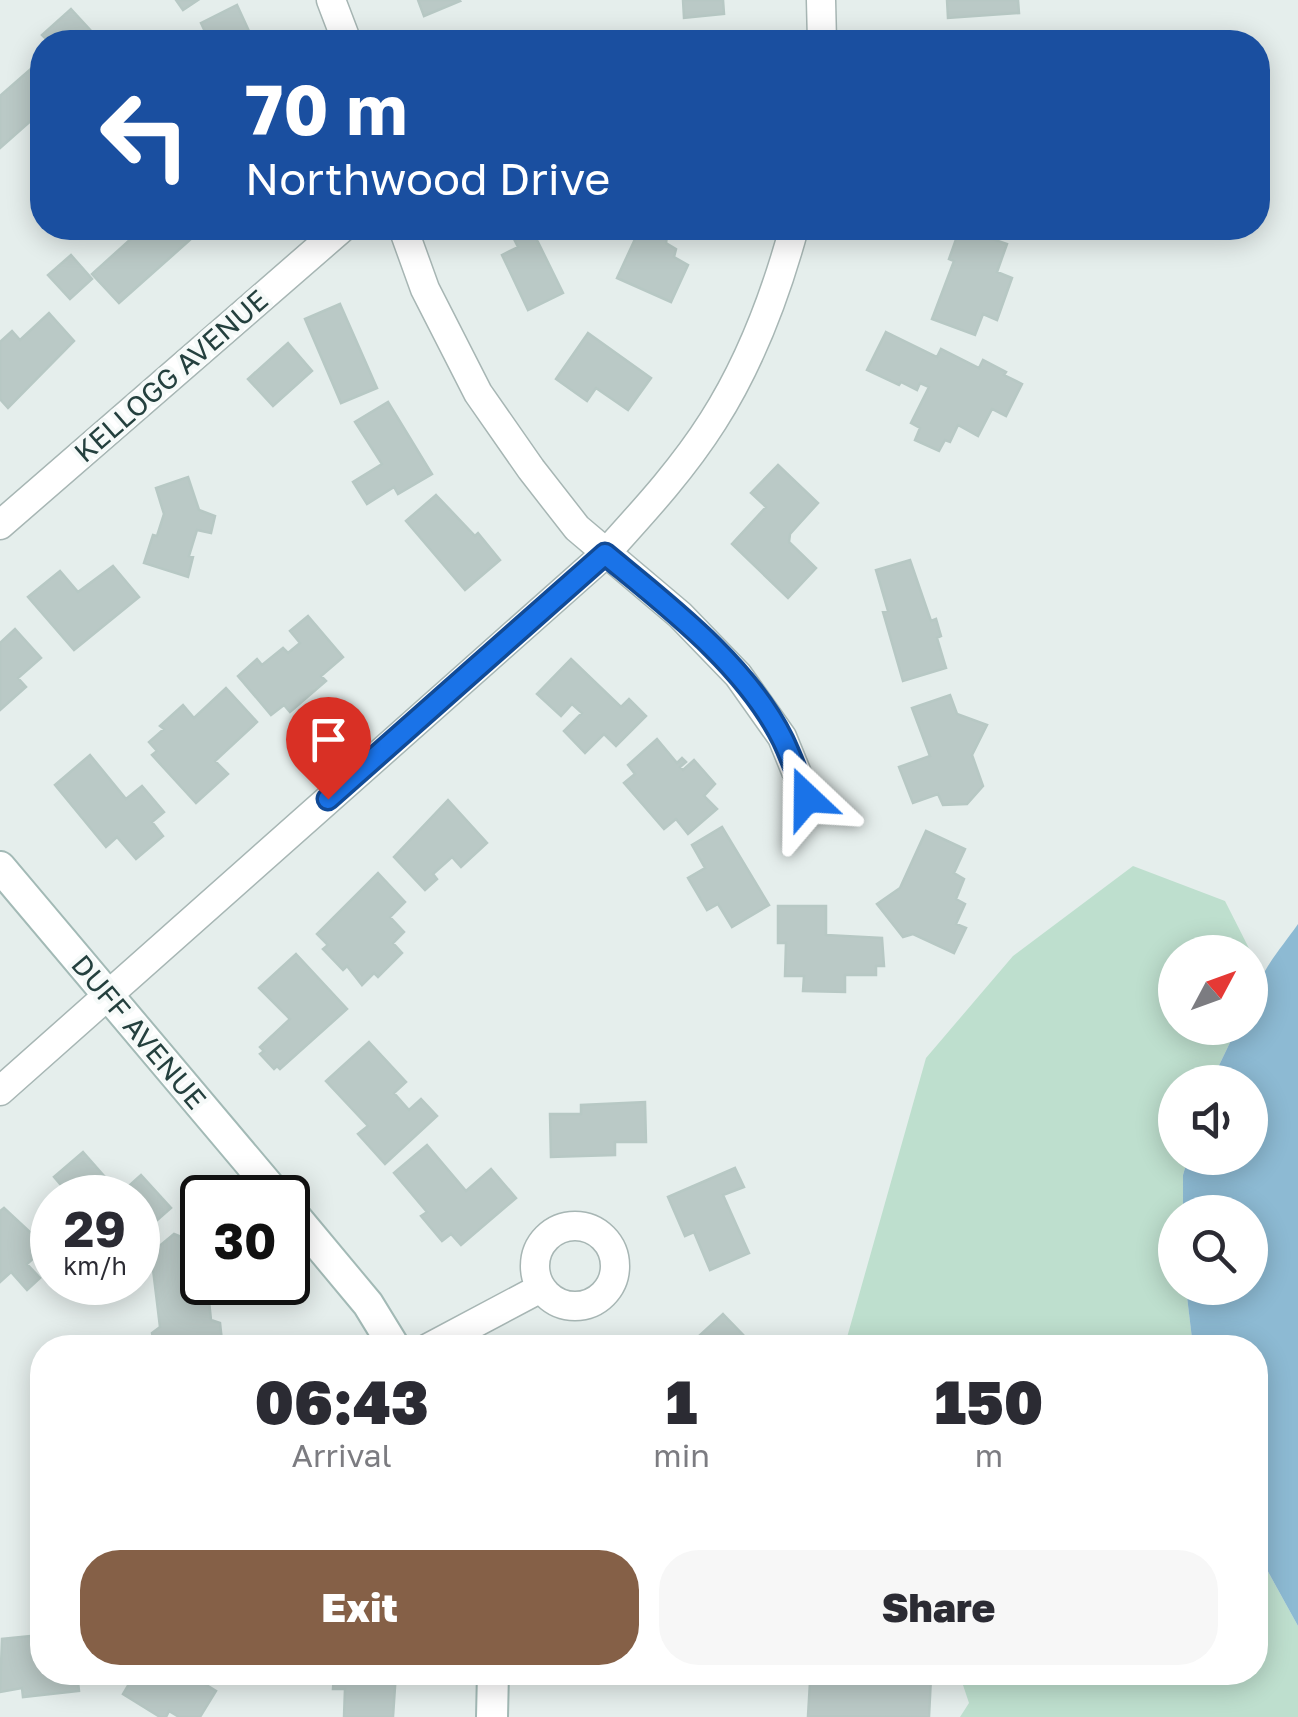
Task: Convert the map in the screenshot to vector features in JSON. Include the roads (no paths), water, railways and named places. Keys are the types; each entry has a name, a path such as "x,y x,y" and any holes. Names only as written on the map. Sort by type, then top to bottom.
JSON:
{"main road":[{"name":"DUFF AVENUE","path":"0,867 260,1175"},
{"path":"310,1234 368,1304 387,1335"},
{"path":"492,1717 493,1685"}],"street":[{"path":"331,0 342,30"},
{"path":"821,0 822,30"},
{"name":"KELLOGG AVENUE","path":"0,526 328,240"},
{"path":"407,240 425,289 478,393 576,528 680,616 738,675 782,737 807,798"},
{"path":"0,1090 605,554 664,488 713,421 745,362 774,294 790,240"},
{"path":"452,1335 541,1288"}],"water":[{"path":"1298,924 1298,1626 1268,1572 1268,1335 1192,1335 1188,1305 1268,1305 1268,1195 1183,1195 1183,1175 1268,1175 1268,1065 1219,1065 1229,1045 1268,1045 1268,966"}]}
